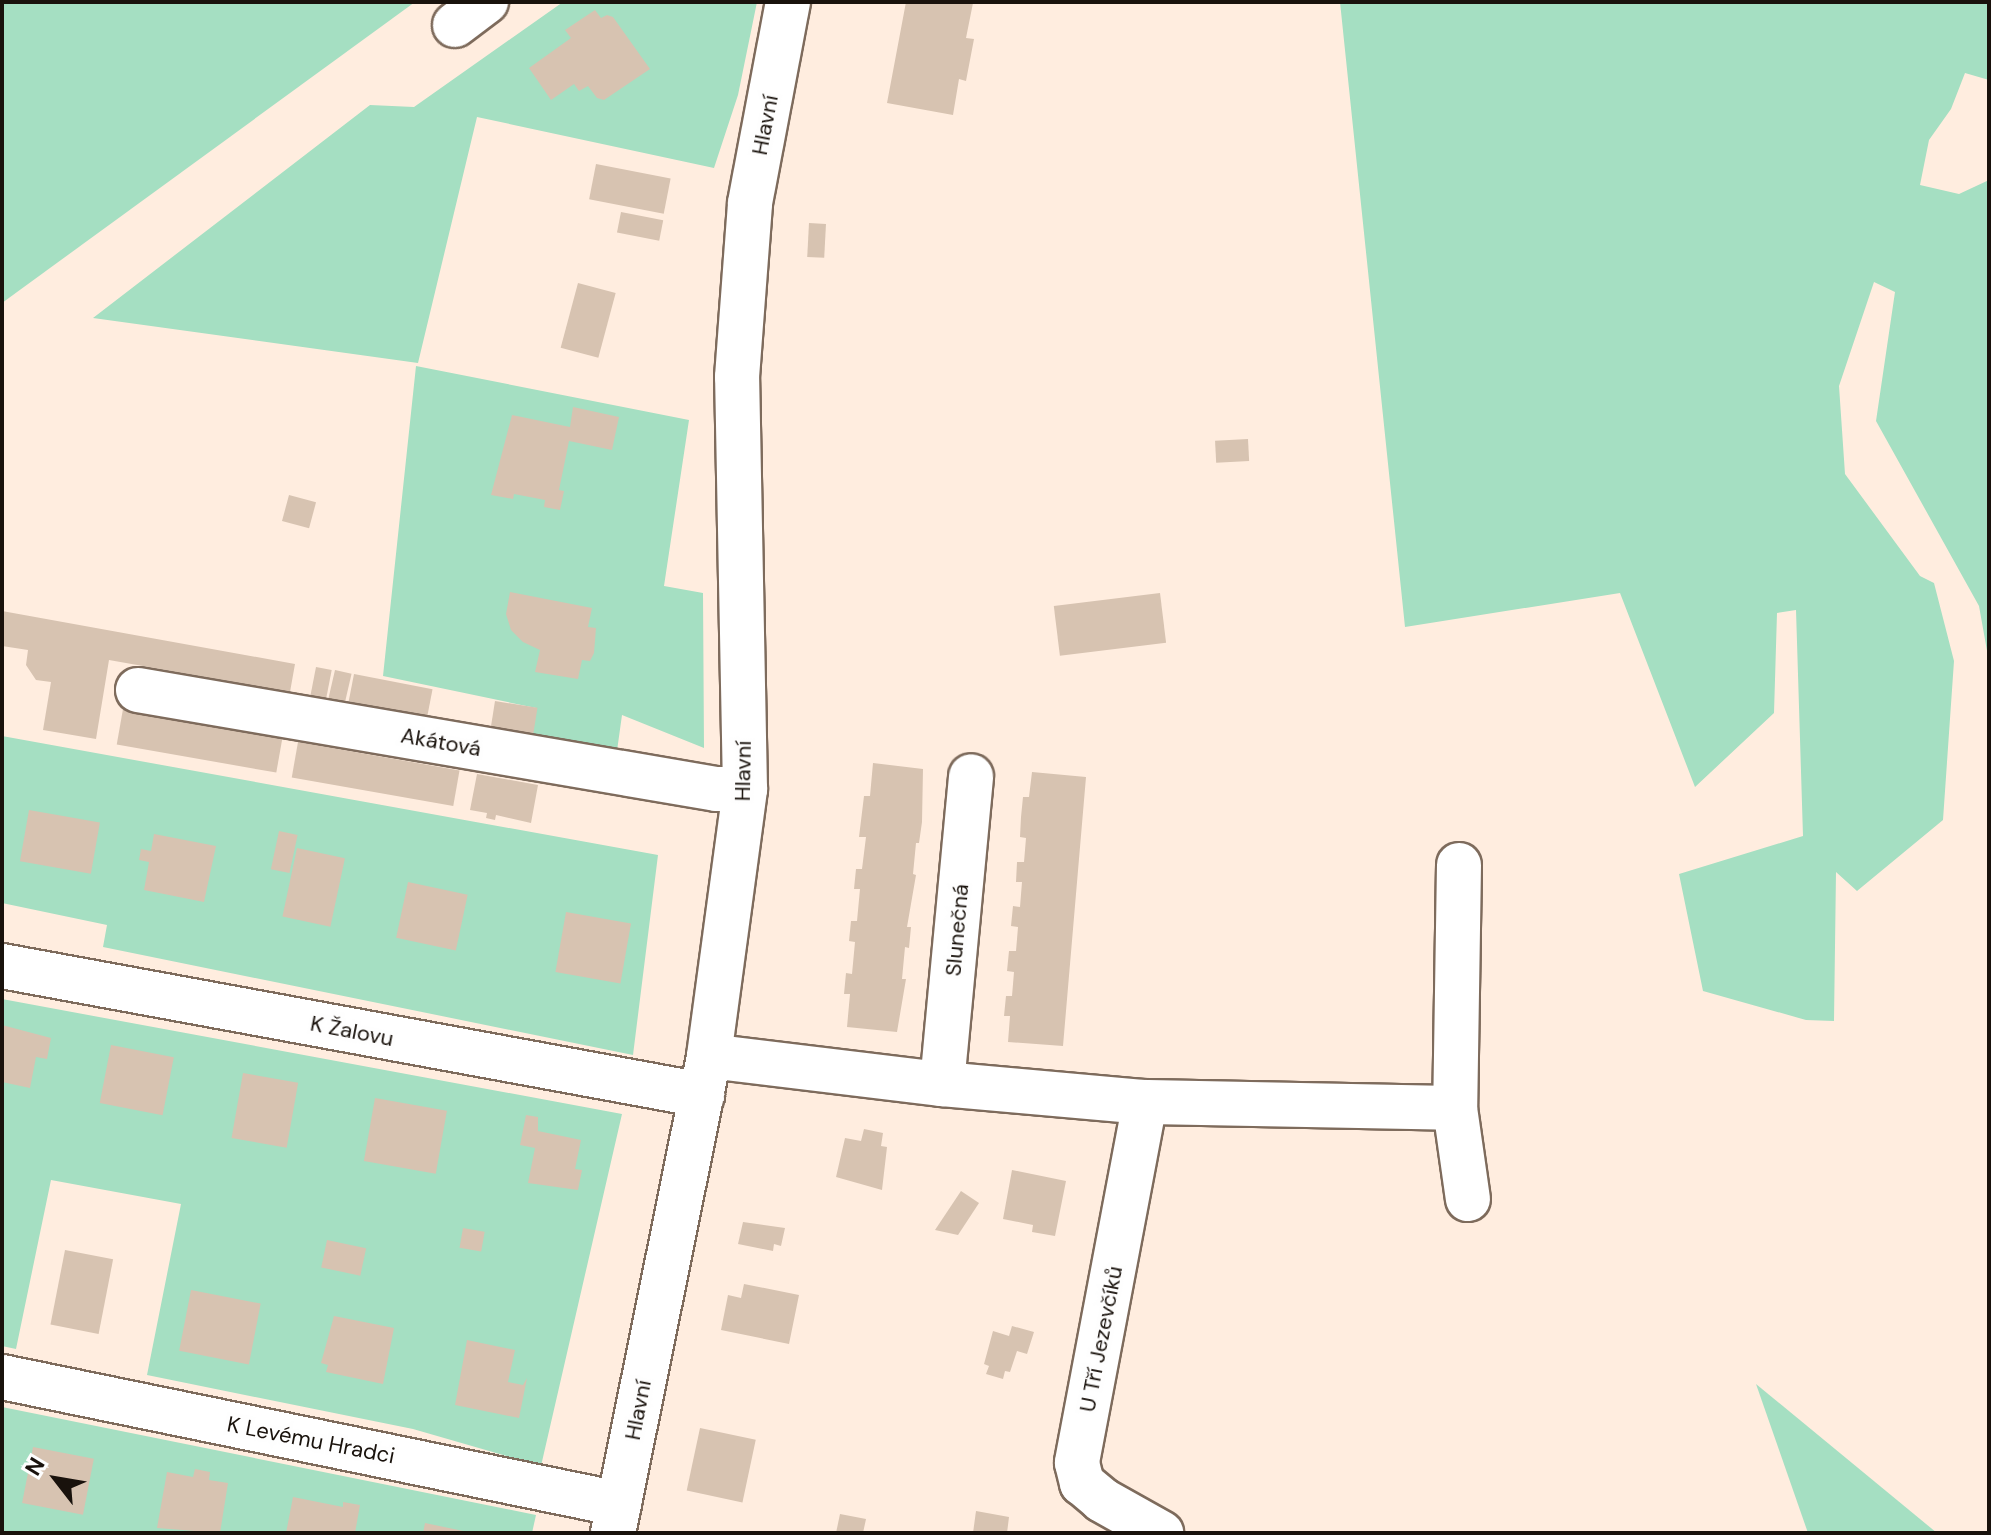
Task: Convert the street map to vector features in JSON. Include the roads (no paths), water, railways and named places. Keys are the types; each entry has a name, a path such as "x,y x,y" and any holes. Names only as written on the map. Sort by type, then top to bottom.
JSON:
{"street":[{"name":"Hlavní","path":"616,1519 705,1076 745,789 737,377 750,203 788,2"},
{"name":"Akátová","path":"138,690 716,789 745,789"},
{"name":"Slunečná","path":"942,1084 971,776"},
{"path":"1459,865 1455,1108 1468,1199"},
{"name":"K Žalovu","path":"2,966 705,1076"},
{"path":"705,1076 942,1084 1145,1102 1455,1108"},
{"name":"U Tří Jezevčíků","path":"1145,1102 1077,1463 1082,1483 1102,1500 1161,1533"},
{"name":"K Levému Hradci","path":"2,1377 616,1519"}]}
